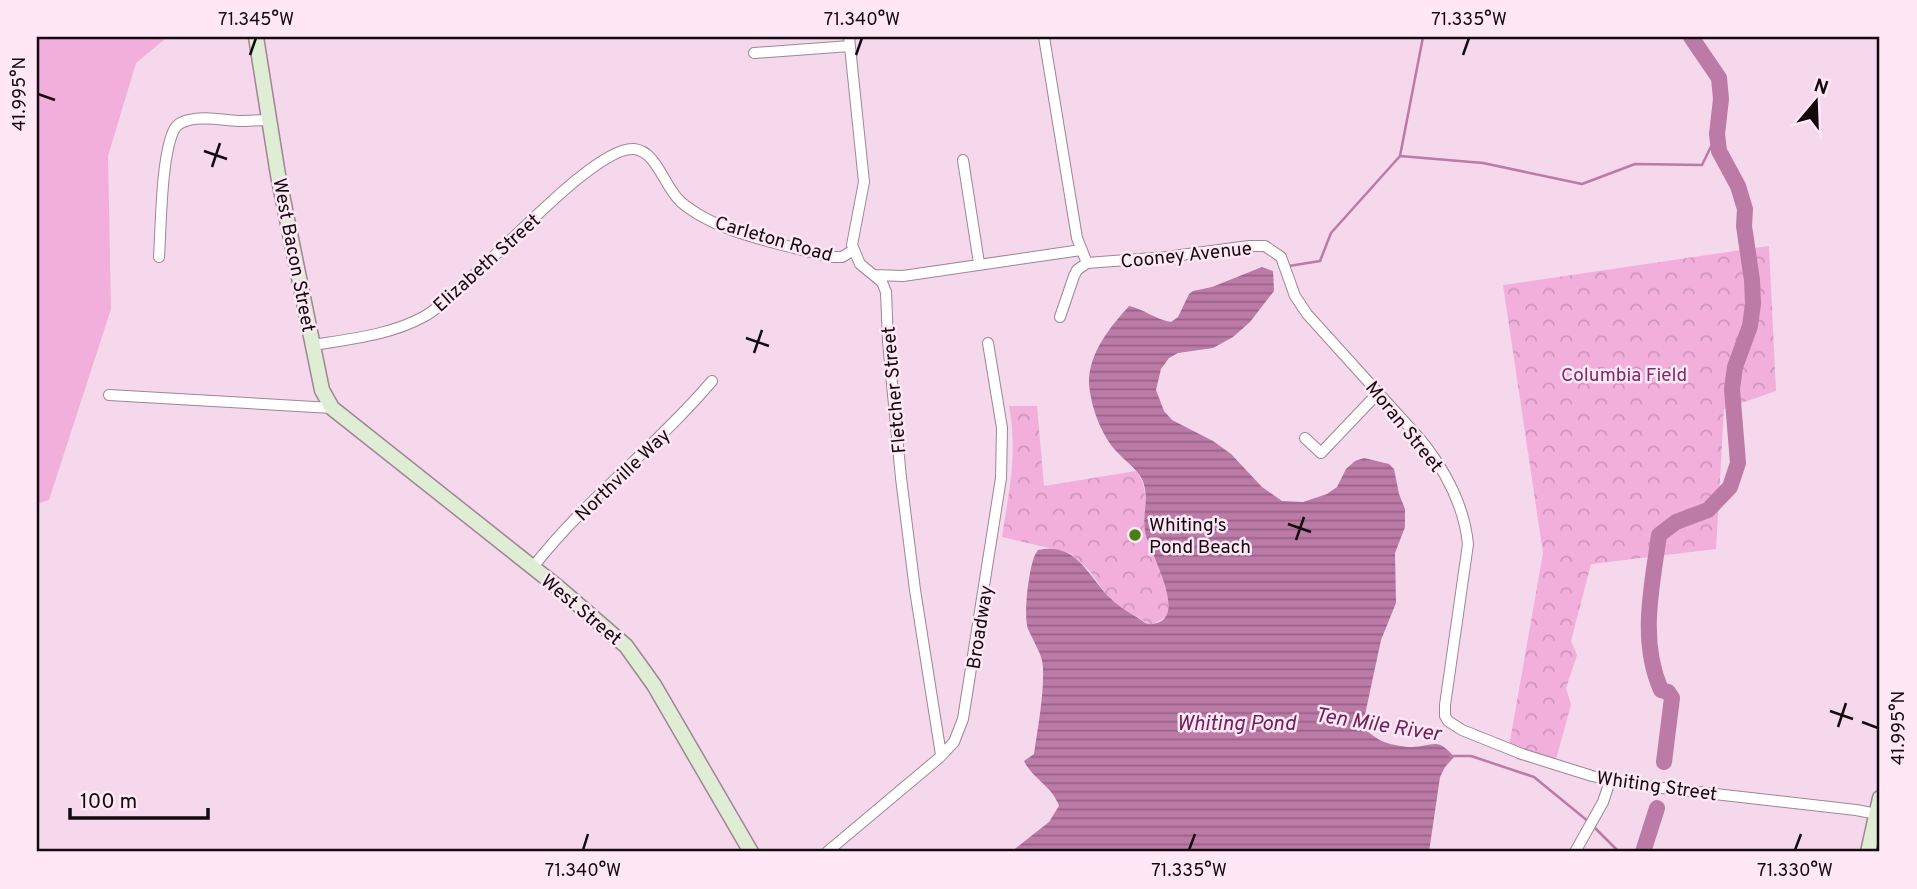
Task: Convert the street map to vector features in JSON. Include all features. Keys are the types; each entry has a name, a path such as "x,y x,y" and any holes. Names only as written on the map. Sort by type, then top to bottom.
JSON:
{"street":[{"name":"West Bacon Street","path":"256,37 278,175 322,390 332,408"},
{"path":"1044,37 1069,191 1081,250 1087,263 1074,275 1060,317"},
{"path":"754,53 850,41 864,182 862,202 852,236 852,251"},
{"path":"159,257 158,234 166,167 176,127 186,120 196,119 270,120"},
{"name":"Carleton Road","path":"643,150 651,155 676,196 703,217 741,232 830,257 842,257 852,251"},
{"name":"Elizabeth Street","path":"313,345 381,333 424,316 450,298 591,167 619,151 643,150"},
{"path":"963,160 979,263"},
{"name":"Cooney Avenue","path":"1087,263 1258,246 1270,248 1277,253 1284,265 1295,296 1307,314"},
{"path":"872,274 903,276 1081,250"},
{"name":"Fletcher Street","path":"852,251 860,264 882,282 886,292 901,478 915,590 941,755"},
{"name":"Moran Street","path":"1307,314 1437,459 1457,497 1466,526 1468,544 1445,705 1448,721"},
{"name":"Broadway","path":"827,852 941,755 954,742 963,719 1001,478 1002,428 988,343"},
{"name":"Northville Way","path":"533,567 575,519 671,427 712,381"},
{"path":"1304,438 1321,453 1379,393"},
{"path":"109,395 332,408"},
{"name":"West Street","path":"332,408 607,627 636,658 751,852"},
{"name":"Whiting Street","path":"1448,721 1462,730 1522,754 1610,781 1877,814"},
{"path":"1575,852 1610,781"},
{"path":"1868,852 1880,799"}],"green space":[{"path":"37,37 184,37 165,39 136,63 108,156 111,309 49,500 37,504"},
{"name":"Columbia Field","path":"1769,246 1776,391 1724,409 1716,549 1591,564 1571,641 1577,655 1566,688 1571,705 1555,763 1518,760 1508,752 1543,553 1503,285"},
{"path":"1009,406 1037,406 1044,486 1136,471 1144,486 1146,534 1166,585 1169,606 1166,617 1151,625 1123,610 1106,594 1089,570 1070,553 1002,537 1013,456"}],"water":[{"name":"Whiting Pond","path":"1262,267 1273,271 1274,291 1250,322 1233,337 1213,348 1178,353 1169,358 1161,369 1156,390 1164,411 1172,420 1213,441 1231,454 1262,487 1282,501 1303,502 1327,494 1337,487 1346,469 1355,461 1364,458 1389,464 1394,469 1405,509 1405,527 1395,553 1396,603 1381,640 1363,724 1372,735 1384,742 1406,747 1439,745 1454,757 1440,777 1429,852 1011,852 1049,822 1059,806 1052,793 1024,761 1034,754 1043,689 1043,663 1028,629 1026,614 1031,570 1038,550 1051,549 1071,555 1111,599 1148,624 1163,620 1168,610 1164,583 1145,531 1145,492 1142,479 1111,445 1092,402 1089,384 1096,352 1129,306 1171,322 1178,317 1193,291 1212,287"}],"waterway":[{"name":"Ten Mile River","path":"1289,266 1320,261 1331,233 1400,156 1423,37"},
{"name":"Ten Mile River","path":"1664,762 1672,698 1668,692 1661,690 1654,671 1649,633 1659,535 1676,522 1708,510 1730,487 1738,463 1732,389 1735,367 1750,326 1753,304 1744,226 1745,209 1738,186 1719,151 1719,78 1691,37"},
{"path":"1400,156 1483,163 1582,184 1635,164 1702,165 1717,134"},
{"name":"Ten Mile River","path":"1450,756 1471,756 1534,777 1589,822"},
{"name":"Ten Mile River","path":"1643,852 1657,808"},
{"name":"Ten Mile River","path":"1593,826 1619,852"}],"place":[{"name":"Whiting's Pond Beach","path":"1135,535"}]}
